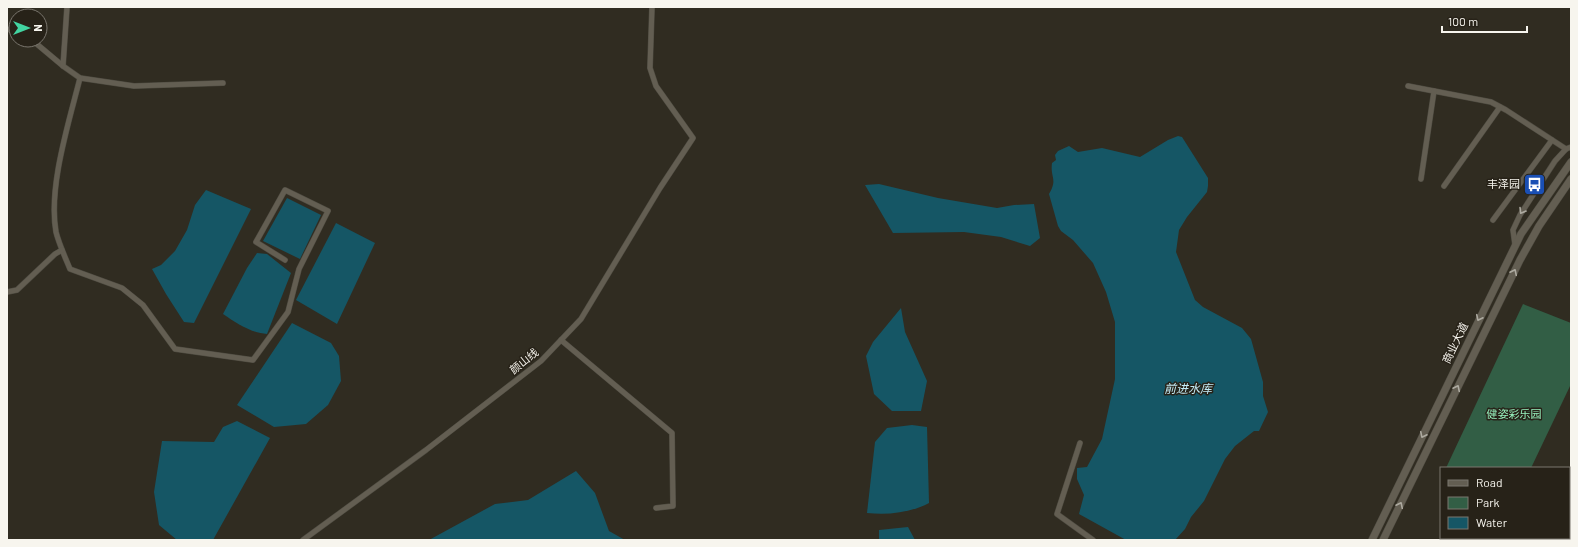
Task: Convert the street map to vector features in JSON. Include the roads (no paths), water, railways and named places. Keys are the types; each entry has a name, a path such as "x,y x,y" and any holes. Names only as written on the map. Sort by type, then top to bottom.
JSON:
{"main road":[{"name":"商业大道","path":"1372,540 1515,245 1571,162"},
{"name":"商业大道","path":"1383,540 1520,260 1539,226 1571,179"}],"street":[{"path":"63,66 68,7"},
{"name":"颜山线","path":"304,540 426,450 541,361 581,319 660,188 693,138 656,86 650,68 652,7"},
{"path":"42,48 80,78 134,86 223,83"},
{"path":"80,78 61,157 56,187 54,213 56,233 70,269 122,288 143,305 175,349 253,360 288,312 299,269 328,211 285,190 256,242 286,260"},
{"path":"1408,86 1491,102 1552,140 1568,148 1555,161 1520,215 1514,230 1515,245"},
{"path":"1421,179 1434,91"},
{"path":"1444,186 1500,107"},
{"path":"1493,220 1552,140"},
{"path":"7,292 18,290 55,254 62,250"},
{"path":"561,340 672,433 673,506 656,508"},
{"path":"1080,443 1058,514 1092,540"}],"water":[{"name":"前进水库","path":"1178,136 1182,137 1208,178 1208,186 1207,192 1187,217 1179,230 1176,252 1195,300 1203,307 1242,328 1251,339 1263,382 1263,396 1268,412 1259,431 1254,431 1235,446 1225,459 1204,501 1191,517 1185,529 1175,540 1126,540 1079,514 1084,495 1077,479 1077,468 1087,467 1102,439 1115,379 1115,322 1106,292 1093,263 1073,240 1061,231 1058,226 1049,194 1053,185 1052,163 1056,160 1055,155 1058,151 1069,146 1078,152 1102,148 1140,157 1168,140"},
{"path":"879,184 938,198 997,208 1034,204 1040,238 1030,246 1001,237 964,232 893,233 865,185"},
{"path":"206,190 251,209 194,323 184,322 152,269 161,265 175,251 187,230 195,205"},
{"path":"287,198 321,215 300,259 263,241"},
{"path":"336,223 375,243 337,324 296,300"},
{"path":"257,253 267,254 291,273 267,334 249,330 223,314 247,268"},
{"path":"901,308 905,332 927,381 921,411 892,411 874,394 866,356 873,342"},
{"path":"292,323 331,343 339,356 341,381 328,405 306,424 274,427 237,405"},
{"path":"237,421 270,438 213,540 177,540 159,525 154,492 162,441 214,442 223,427"},
{"path":"912,425 927,427 929,503 907,511 883,514 867,513 875,442 887,428"},
{"path":"576,471 595,493 609,531 625,540 429,540 495,504 528,500"},
{"path":"908,527 915,540 879,540 879,530"}],"place":[{"name":"丰泽园","path":"1535,184"}],"park label":[{"name":"健姿彩乐园","path":"1514,414"}]}
